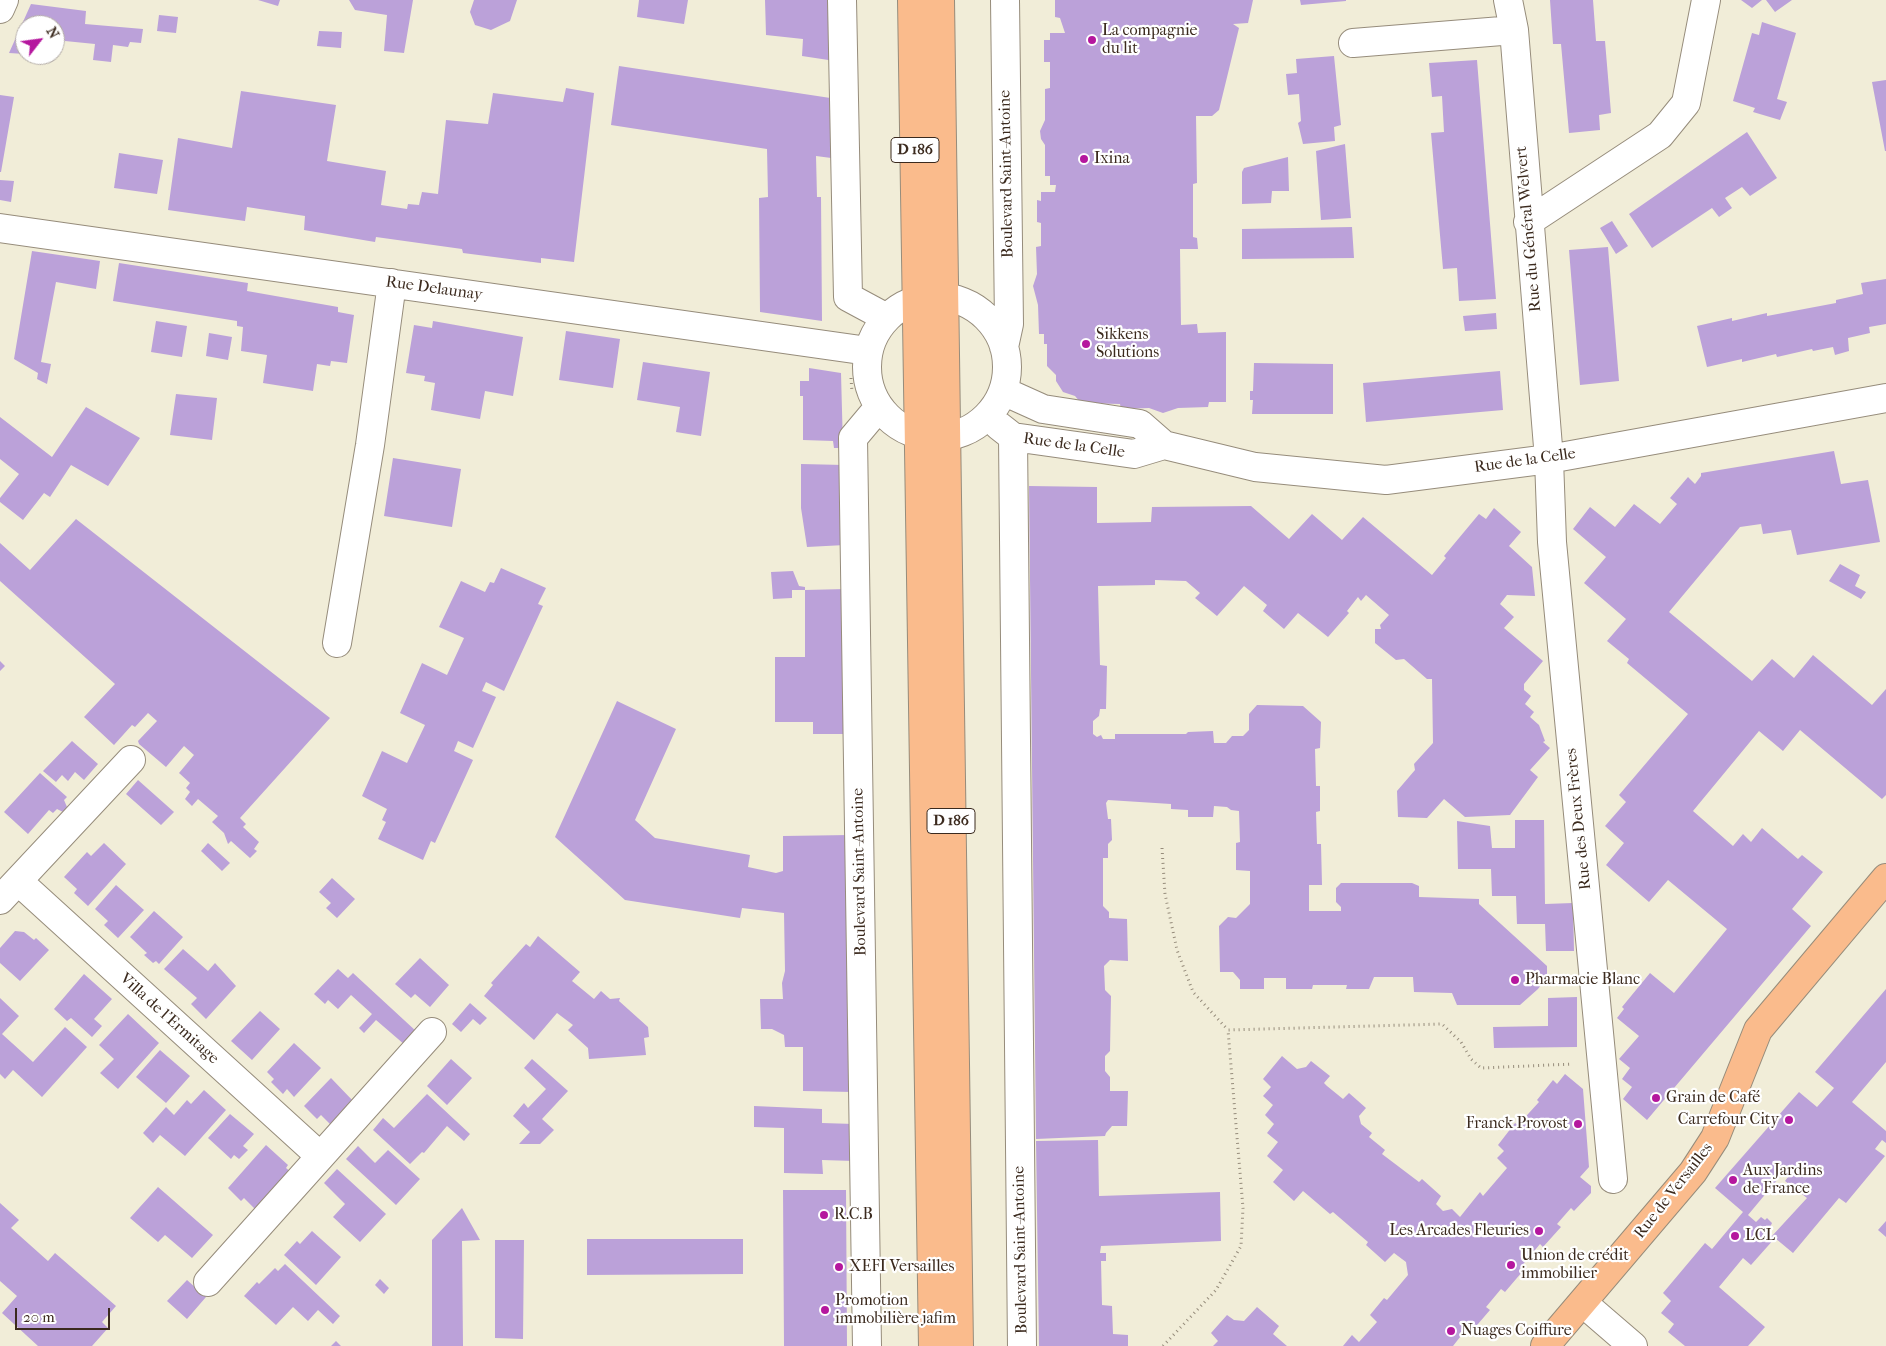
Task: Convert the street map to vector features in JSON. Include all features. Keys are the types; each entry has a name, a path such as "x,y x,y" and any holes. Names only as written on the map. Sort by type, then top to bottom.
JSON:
{"main road":[{"name":"D 186","path":"912,0 933,1346"},
{"name":"D 186","path":"940,0 959,1346"},
{"name":"Rue de Versailles","path":"1545,1346 1693,1172 1715,1138 1758,1030 1886,878"}],"street":[{"path":"0,9 4,0"},
{"path":"842,0 848,297 887,318"},
{"name":"Boulevard Saint-Antoine","path":"1004,347 1008,324 1005,0"},
{"name":"Rue du Général Welvert","path":"1508,0 1514,30 1548,459"},
{"path":"1528,222 1660,135 1686,103 1706,0"},
{"path":"1353,43 1514,30"},
{"name":"Rue Delaunay","path":"0,228 868,351"},
{"path":"337,643 370,445 392,283"},
{"name":"Boulevard Saint-Antoine","path":"944,297 970,305 982,313 999,334 1004,347 1007,369 1003,391 987,417 962,433 945,437 918,435 902,428 879,407 870,390 867,371 868,351 875,333 887,318 901,306 917,299 944,297"},
{"name":"Rue de la Celle","path":"1003,391 1043,409 1140,424 1164,445 1255,467 1386,480 1548,459 1886,398"},
{"name":"Boulevard Saint-Antoine","path":"867,1346 853,438 879,407"},
{"path":"987,417 1013,437"},
{"name":"Boulevard Saint-Antoine","path":"1013,437 1022,1346"},
{"name":"Rue de la Celle","path":"1013,437 1134,454 1164,445"},
{"name":"Rue des Deux Frères","path":"1548,459 1553,552 1613,1179"},
{"name":"Villa de l'Ermitage","path":"131,760 9,891 320,1156"},
{"path":"208,1282 432,1032"},
{"path":"1582,1303 1633,1346"}],"path":[{"path":"1162,848 1165,894 1177,950 1193,992 1228,1030 1243,1208 1241,1246 1216,1290 1163,1346"},
{"path":"1228,1030 1442,1024 1461,1042 1471,1059 1481,1068 1492,1069 1602,1062"}],"building":[{"path":"258,0 280,0 278,6"},
{"path":"349,0 413,0 404,53 384,51 387,15 355,10"},
{"path":"474,0 517,0 510,21 491,30 475,25 470,12"},
{"path":"639,0 688,0 684,24 637,17"},
{"path":"765,0 834,0 835,61 802,56 803,39 766,35"},
{"path":"1055,0 1253,0 1248,23 1233,24 1239,28 1219,110 1212,116 1196,116 1197,183 1193,184 1193,237 1197,238 1198,249 1180,249 1181,325 1197,324 1198,333 1226,332 1226,402 1209,402 1208,407 1178,408 1163,413 1149,408 1121,409 1120,404 1081,403 1075,396 1063,392 1056,381 1056,375 1047,366 1047,344 1044,344 1044,334 1039,334 1038,305 1033,286 1037,274 1036,247 1041,246 1041,223 1037,222 1037,200 1041,201 1041,192 1055,192 1056,185 1050,185 1050,176 1045,176 1045,145 1041,139 1040,131 1045,120 1045,89 1050,88 1050,62 1044,62 1044,40 1050,40 1050,33 1065,33 1060,18 1055,17"},
{"path":"1300,0 1346,0 1346,1 1301,5"},
{"path":"1550,0 1593,0 1596,41 1605,41 1611,113 1599,115 1600,130 1569,133 1561,44 1553,44"},
{"path":"1741,0 1762,0 1752,8"},
{"path":"1766,0 1792,0 1775,12"},
{"path":"31,4 86,11 85,24 143,29 141,43 130,42 128,47 113,45 111,62 93,60 95,44 65,41 65,15 26,15"},
{"path":"159,15 178,17 176,33 157,31"},
{"path":"1762,22 1796,33 1777,99 1787,102 1780,120 1753,112 1755,108 1733,101 1752,33 1759,35"},
{"path":"319,31 342,32 341,48 317,46"},
{"path":"15,40 15,53 9,53"},
{"path":"1334,56 1341,125 1334,127 1335,141 1303,144 1298,123 1301,121 1299,94 1288,95 1286,74 1297,73 1296,59"},
{"path":"1477,60 1496,299 1459,301 1457,268 1443,269 1431,133 1444,132 1442,96 1432,97 1429,63"},
{"path":"619,66 837,99 839,159 816,156 817,197 821,197 822,321 760,312 759,198 768,197 767,149 611,125"},
{"path":"1886,80 1886,151 1885,151 1872,82"},
{"path":"566,88 594,93 574,262 541,258 541,263 463,253 462,249 376,237 375,242 304,230 305,216 247,207 245,221 168,210 178,138 232,148 241,91 336,105 327,161 386,171 381,205 407,209 408,204 419,205 422,192 438,194 446,120 488,124 493,93 563,102"},
{"path":"0,95 14,97 1,172 0,172"},
{"path":"1747,132 1777,178 1750,196 1742,187 1725,198 1732,208 1719,217 1712,208 1652,248 1629,214"},
{"path":"1345,144 1351,218 1321,220 1316,151"},
{"path":"119,153 163,160 157,194 114,188"},
{"path":"1288,157 1289,191 1272,191 1271,203 1242,204 1242,172 1244,168"},
{"path":"0,180 14,181 11,202 0,200"},
{"path":"1612,221 1628,246 1616,254 1600,228"},
{"path":"1352,227 1354,258 1242,259 1242,229"},
{"path":"1608,247 1619,381 1580,385 1569,250"},
{"path":"32,251 100,261 96,289 56,282 41,362 51,364 47,384 37,379 38,373 14,359"},
{"path":"119,263 248,283 247,291 338,307 338,312 354,315 347,363 331,361 330,366 317,364 313,391 263,383 267,355 241,351 243,327 237,326 237,321 113,301"},
{"path":"1886,279 1886,324 1869,327 1870,333 1848,338 1849,351 1835,355 1833,347 1813,351 1812,349 1777,357 1776,354 1742,362 1742,359 1707,367 1697,326 1732,318 1732,321 1767,313 1767,316 1836,303 1836,300 1863,294 1861,283"},
{"path":"1496,313 1497,329 1465,331 1463,316"},
{"path":"156,321 187,326 182,357 151,352"},
{"path":"433,321 523,337 513,396 485,391 480,419 431,410 435,383 424,381 425,376 406,373 414,325 432,328"},
{"path":"566,331 620,339 613,388 559,380"},
{"path":"209,333 232,337 228,360 206,356"},
{"path":"643,362 710,372 701,436 676,432 680,407 637,400"},
{"path":"1254,363 1333,364 1333,414 1252,414 1253,400 1250,400 1250,391 1253,391"},
{"path":"809,368 841,373 843,448 834,448 833,441 803,440 803,396 800,396 800,381 809,381"},
{"path":"1500,371 1503,410 1366,422 1363,383"},
{"path":"176,394 217,398 212,440 170,435"},
{"path":"86,407 140,438 108,486 71,465 50,497 44,493 23,520 0,502 0,498 19,474 0,459 0,417 52,457"},
{"path":"1834,451 1841,484 1868,480 1880,542 1797,555 1791,530 1763,534 1761,524 1740,527 1669,612 1752,681 1772,659 1794,678 1813,655 1872,705 1886,689 1886,795 1882,799 1800,730 1783,751 1759,731 1693,811 1733,846 1743,834 1751,842 1762,828 1798,859 1802,855 1823,872 1792,909 1811,926 1647,1120 1623,1099 1632,1087 1622,1079 1630,1068 1619,1059 1639,1036 1617,1018 1624,1009 1622,1007 1650,973 1674,993 1727,929 1668,880 1649,902 1606,865 1624,843 1605,826 1626,802 1619,795 1688,714 1627,663 1629,659 1607,641 1626,619 1584,583 1606,557 1573,529 1590,507 1615,527 1634,504 1660,524 1677,504 1670,498 1688,477 1695,484 1701,473"},
{"path":"393,458 461,469 452,527 384,516"},
{"path":"801,464 844,465 845,545 807,547 801,508"},
{"path":"1029,486 1097,487 1097,523 1151,522 1152,507 1251,506 1289,539 1312,514 1342,540 1363,517 1432,575 1446,558 1444,556 1479,514 1486,519 1494,508 1521,532 1509,546 1532,567 1535,596 1507,595 1500,604 1514,617 1504,628 1543,661 1524,684 1524,690 1531,696 1525,704 1534,712 1530,717 1539,725 1545,741 1543,742 1550,748 1530,770 1538,777 1510,815 1465,817 1444,799 1427,818 1398,817 1397,791 1415,770 1414,764 1433,743 1432,679 1427,679 1404,659 1396,660 1375,643 1375,629 1381,629 1380,625 1389,615 1366,595 1361,601 1358,597 1347,611 1349,613 1328,637 1298,613 1284,629 1263,611 1267,605 1244,586 1217,616 1195,598 1200,593 1186,581 1155,580 1155,585 1098,586 1100,665 1107,666 1106,709 1100,709 1099,716 1093,721 1093,734 1097,737 1101,735 1103,739 1115,739 1115,734 1186,734 1188,732 1213,731 1214,743 1226,743 1232,736 1243,736 1249,730 1249,714 1257,705 1303,706 1321,722 1320,748 1315,749 1316,786 1320,786 1320,811 1316,812 1317,844 1321,844 1322,885 1309,885 1309,911 1341,911 1341,907 1336,902 1336,888 1341,883 1412,883 1419,886 1419,897 1479,899 1479,904 1547,966 1547,977 1538,989 1520,1005 1457,1005 1452,993 1414,992 1413,977 1374,977 1369,989 1346,989 1347,985 1313,985 1312,989 1286,989 1286,978 1264,978 1264,989 1240,989 1240,980 1233,972 1220,972 1219,926 1228,917 1236,918 1250,904 1250,871 1236,870 1236,843 1240,842 1239,811 1231,810 1227,807 1214,806 1213,817 1188,817 1188,810 1171,809 1171,804 1108,800 1106,803 1108,819 1111,819 1112,840 1108,844 1108,858 1103,858 1103,906 1109,912 1109,918 1127,919 1128,961 1110,960 1104,966 1105,990 1111,996 1110,1051 1105,1056 1105,1071 1110,1077 1110,1091 1128,1091 1127,1126 1112,1126 1105,1136 1036,1139"},
{"path":"76,519 330,718 240,818 246,824 243,827 259,842 254,849 257,851 250,858 231,841 228,844 224,833 212,822 218,816 198,799 192,806 185,799 190,792 186,788 190,783 179,773 194,755 184,746 166,767 139,744 138,741 157,721 148,713 135,727 132,725 114,745 84,717 115,684 0,581 0,543 30,570"},
{"path":"1840,564 1860,575 1855,586 1866,592 1861,599 1829,581"},
{"path":"501,568 546,588 538,604 543,606 504,691 486,682 482,691 496,697 473,748 458,741 454,751 473,760 435,843 431,841 423,860 378,839 386,822 382,820 387,809 362,796 382,751 407,763 425,725 400,713 422,663 447,675 464,638 439,627 461,581 485,592 490,582 494,583"},
{"path":"793,571 799,586 805,587 805,590 792,590 792,598 773,599 771,572"},
{"path":"846,589 848,734 813,734 813,722 775,722 775,657 805,657 805,590"},
{"path":"0,661 5,666 0,671"},
{"path":"617,701 676,729 635,820 655,838 750,855 748,867 776,873 783,871 783,836 850,835 853,1092 803,1091 803,1047 785,1047 784,1035 772,1029 761,1029 760,999 783,999 782,983 785,971 784,913 742,908 740,918 625,900 555,837"},
{"path":"72,741 98,764 84,780 75,772 68,781 62,775 56,782 43,771"},
{"path":"40,773 67,797 64,800 67,807 63,812 57,809 53,813 49,810 28,834 4,812"},
{"path":"138,780 174,812 161,825 126,794"},
{"path":"1515,820 1544,820 1545,904 1573,903 1574,951 1546,951 1545,924 1517,924 1516,896 1492,896 1491,869 1458,869 1457,821 1490,826 1492,848 1515,848"},
{"path":"104,843 126,864 88,906 74,893 77,889 64,877 87,852 91,856"},
{"path":"208,843 230,863 222,871 201,851"},
{"path":"332,878 355,899 337,918 326,908 331,903 319,892"},
{"path":"116,885 144,910 118,938 104,925 108,921 95,909"},
{"path":"154,911 183,937 159,964 156,961 153,963 144,955 147,953 130,937"},
{"path":"15,931 24,932 34,940 36,938 49,950 20,981 0,963 0,948"},
{"path":"538,936 580,972 572,981 594,999 601,991 610,999 620,998 619,1001 648,1027 649,1037 644,1038 646,1055 589,1059 588,1048 568,1030 573,1025 557,1013 534,1040 484,996 493,985 491,983 526,944 530,947"},
{"path":"183,949 208,971 215,963 236,986 206,1019 191,1004 197,998 164,969"},
{"path":"420,958 449,985 430,1007 415,994 411,998 395,984"},
{"path":"338,969 348,978 353,973 417,1032 405,1045 376,1020 364,1033 359,1028 372,1014 351,995 338,1009 328,1000 325,1004 314,994"},
{"path":"84,974 112,999 94,1019 102,1026 92,1037 71,1018 67,1021 54,1009"},
{"path":"1886,989 1886,1062 1852,1102 1886,1131 1886,1143 1882,1140 1875,1149 1885,1156 1846,1203 1839,1198 1793,1253 1775,1238 1751,1265 1743,1258 1719,1287 1765,1327 1748,1346 1685,1346 1668,1332 1674,1324 1661,1313 1671,1301 1663,1293 1705,1243 1712,1249 1743,1212 1715,1188 1799,1092 1817,1107 1834,1088 1815,1072","holes":["1783,1173 1788,1177 1785,1181 1807,1198 1772,1236 1768,1232 1772,1223 1767,1218 1765,1220 1761,1217 1756,1222 1748,1215"]},
{"path":"1577,997 1577,1047 1494,1048 1493,1027 1548,1026 1548,998"},
{"path":"0,998 19,1016 2,1034 33,1062 65,1027 87,1047 42,1097 13,1070 5,1079 0,1074"},
{"path":"470,1003 487,1018 480,1025 473,1019 461,1032 452,1024"},
{"path":"260,1011 280,1029 252,1060 231,1041"},
{"path":"128,1014 159,1043 118,1089 100,1073 114,1059 99,1045"},
{"path":"294,1043 321,1068 294,1097 287,1089 283,1094 271,1082 274,1079 267,1072"},
{"path":"160,1050 190,1076 166,1103 136,1077"},
{"path":"1282,1056 1297,1069 1306,1067 1311,1061 1330,1076 1324,1083 1327,1086 1343,1099 1349,1093 1366,1108 1359,1116 1361,1124 1372,1133 1369,1137 1385,1150 1382,1154 1419,1182 1422,1179 1441,1196 1436,1204 1443,1211 1452,1209 1460,1217 1480,1192 1483,1196 1507,1168 1497,1158 1504,1151 1498,1145 1515,1123 1518,1125 1539,1102 1537,1100 1553,1080 1557,1084 1565,1074 1583,1089 1589,1167 1580,1177 1591,1186 1591,1193 1574,1211 1571,1208 1557,1224 1561,1227 1543,1247 1540,1244 1520,1268 1522,1272 1505,1292 1501,1289 1486,1307 1490,1310 1472,1331 1468,1327 1453,1346 1343,1346 1352,1335 1359,1342 1377,1322 1370,1315 1384,1298 1387,1300 1408,1275 1406,1262 1394,1253 1385,1262 1366,1245 1368,1242 1333,1212 1330,1214 1303,1191 1294,1201 1273,1182 1283,1170 1267,1156 1278,1142 1267,1133 1274,1124 1265,1115 1273,1105 1263,1096 1271,1087 1263,1079"},
{"path":"451,1059 472,1078 447,1105 427,1086"},
{"path":"532,1059 568,1091 542,1119 554,1130 540,1144 519,1144 530,1132 513,1116 524,1103 528,1108 546,1089 524,1068"},
{"path":"331,1078 354,1102 331,1125 321,1115 317,1119 304,1106"},
{"path":"204,1090 226,1110 185,1156 160,1135 153,1143 143,1133 166,1107 174,1115 187,1100 191,1104"},
{"path":"427,1094 470,1134 464,1141 447,1126 424,1153 422,1152 410,1164 373,1130 383,1118 394,1128"},
{"path":"754,1106 822,1109 822,1123 854,1124 854,1161 822,1160 823,1174 784,1173 784,1128 754,1127"},
{"path":"230,1114 254,1134 243,1146 248,1150 239,1159 234,1155 231,1159 208,1138"},
{"path":"1098,1140 1099,1196 1220,1192 1221,1241 1101,1246 1100,1253 1106,1253 1106,1261 1101,1261 1102,1305 1112,1306 1113,1334 1128,1335 1128,1346 1039,1346 1036,1141"},
{"path":"266,1145 288,1165 286,1168 297,1177 256,1210 244,1198 241,1201 228,1188"},
{"path":"358,1146 375,1163 388,1150 420,1179 396,1205 346,1159"},
{"path":"337,1169 386,1214 360,1242 333,1217 345,1204 324,1183"},
{"path":"158,1187 213,1235 192,1258 165,1235 158,1242 130,1218"},
{"path":"783,1190 846,1190 847,1346 784,1346"},
{"path":"0,1203 19,1220 11,1228 48,1261 55,1253 116,1306 102,1322 108,1328 92,1346 38,1346 2,1313 17,1296 0,1281"},
{"path":"462,1208 480,1240 462,1241 463,1346 432,1346 432,1240"},
{"path":"1886,1221 1886,1237 1878,1230"},
{"path":"312,1231 341,1257 316,1285 284,1255 297,1241 300,1244"},
{"path":"587,1239 743,1239 743,1274 587,1275"},
{"path":"495,1240 524,1240 523,1339 495,1338"},
{"path":"285,1264 340,1316 333,1324 318,1310 308,1321 293,1307 276,1325 244,1296 257,1282 259,1284 275,1268 278,1271"},
{"path":"380,1279 389,1288 384,1294 375,1285"},
{"path":"187,1280 206,1297 187,1319 167,1301"},
{"path":"1257,1307 1279,1326 1273,1334 1287,1346 1213,1346 1218,1341 1211,1333 1227,1315 1234,1320 1244,1321"},
{"path":"336,1341 341,1346 331,1346"}],"place":[{"name":"La compagnie du lit","path":"1092,40"},
{"name":"Ixina","path":"1084,159"},
{"name":"Sikkens Solutions","path":"1086,344"},
{"name":"Pharmacie Blanc","path":"1515,980"},
{"name":"Grain de Café","path":"1656,1098"},
{"name":"Carrefour City","path":"1789,1120"},
{"name":"Franck Provost","path":"1578,1124"},
{"name":"Aux Jardins de France","path":"1733,1180"},
{"name":"R.C.B","path":"824,1215"},
{"name":"Les Arcades Fleuries","path":"1539,1231"},
{"name":"LCL","path":"1735,1236"},
{"name":"Union de crédit immobilier","path":"1511,1265"},
{"name":"XEFI Versailles","path":"839,1267"},
{"name":"Promotion immobilière jafim","path":"825,1310"},
{"name":"Nuages Coiffure","path":"1451,1331"}]}
